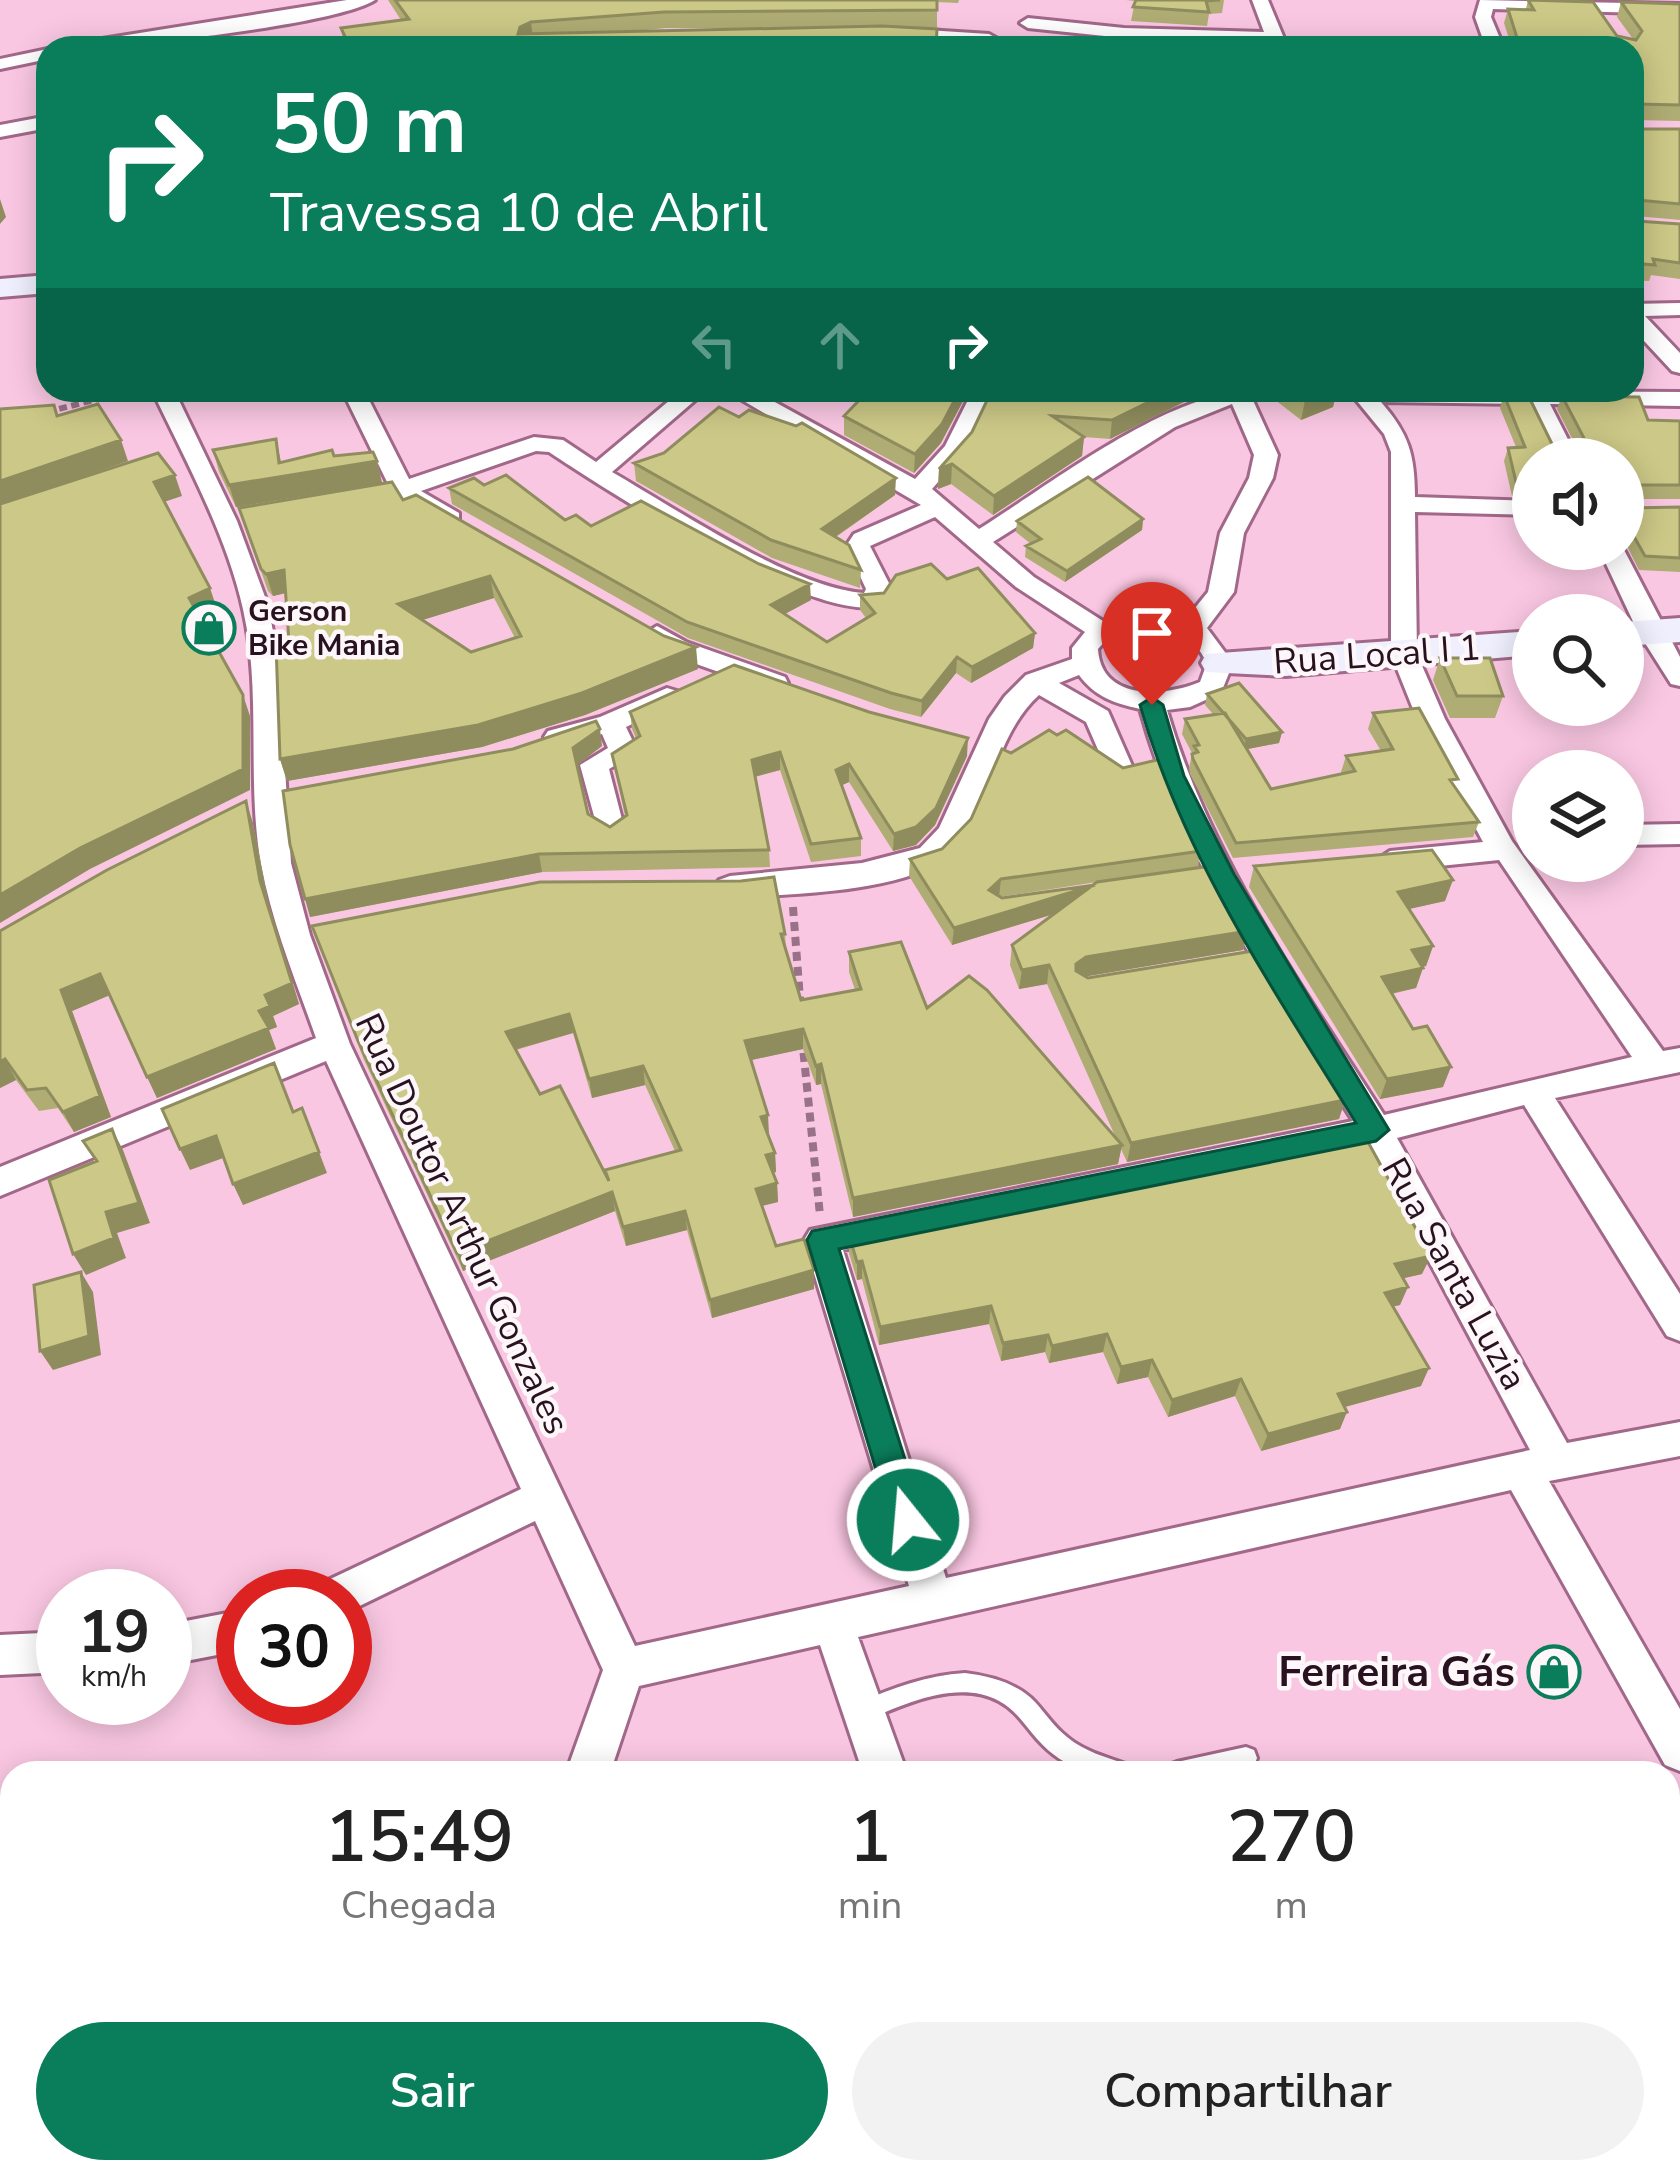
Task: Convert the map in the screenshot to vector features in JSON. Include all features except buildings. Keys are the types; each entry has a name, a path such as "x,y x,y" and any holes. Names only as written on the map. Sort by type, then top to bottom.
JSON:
{"street":[{"path":"157,36 367,0"},
{"path":"1260,0 1275,36"},
{"path":"1490,36 1483,17 1486,4 1680,9"},
{"path":"1594,4 1614,34"},
{"path":"1001,36 1055,8"},
{"path":"1028,23 1175,36"},
{"path":"882,33 910,36"},
{"path":"0,64 36,56"},
{"path":"0,131 36,124"},
{"path":"0,288 36,286"},
{"path":"1644,311 1680,309"},
{"path":"1644,326 1680,366"},
{"path":"1644,399 1680,399"},
{"name":"Rua Doutor Arthur Gonzales","path":"166,402 180,455 235,519 265,658 269,800 276,862 306,933 334,1044 624,1669"},
{"path":"359,402 403,491 483,537"},
{"path":"598,474 680,402"},
{"path":"758,402 918,490 1024,582 1099,630"},
{"path":"918,490 955,449 978,402"},
{"path":"979,540 1167,422 1217,402"},
{"path":"1190,629 1209,614 1221,592 1232,533 1261,478 1266,454 1246,402"},
{"path":"1369,402 1395,432 1403,452 1405,654 1431,718 1512,846"},
{"path":"1537,402 1555,438"},
{"path":"364,497 403,491 534,444 555,445 598,474 772,568 853,602 871,601 880,589 858,546 863,539 940,506"},
{"path":"1407,504 1512,507"},
{"path":"1621,570 1680,678"},
{"path":"633,618 677,648 795,690"},
{"path":"1132,619 1190,629 1216,650 1220,663 1219,676 1198,696 1152,705 1102,689 1083,665 1083,652 1099,630 1132,619"},
{"name":"Rua Local I 1","path":"1220,663 1286,664 1512,645"},
{"path":"691,889 791,882 928,856 951,833 978,745 1009,705 1035,681 1083,665"},
{"path":"529,748 610,723 736,667"},
{"path":"1035,681 1098,717 1119,768"},
{"name":"Rua Santa Luzia","path":"1152,705 1172,776 1222,875 1255,959 1376,1130 1680,1750"},
{"path":"610,723 624,752 594,765 610,831"},
{"path":"1644,835 1680,834"},
{"path":"1356,861 1512,849"},
{"path":"933,1600 822,1240 1376,1130 1532,1090 1667,1063 1538,882"},
{"path":"0,1183 334,1044"},
{"path":"1532,1090 1680,1325"},
{"path":"592,1761 624,1669 1680,1439"},
{"path":"372,1580 544,1497"},
{"path":"833,1623 881,1761"},
{"path":"0,1655 36,1653"}],"lane":[{"path":"864,1710 939,1682 979,1684 1022,1703 1048,1736 1081,1761"},
{"path":"1232,1761 1246,1758"}],"path":[{"path":"44,413 87,402"},
{"path":"791,882 822,1240"}],"place":[{"name":"Gerson Bike Mania","path":"209,628"},
{"name":"Ferreira Gás","path":"1554,1672"}],"route":[{"path":"908,1520 822,1240 1376,1130 1267,957 1221,874 1172,776 1152,705"}]}
